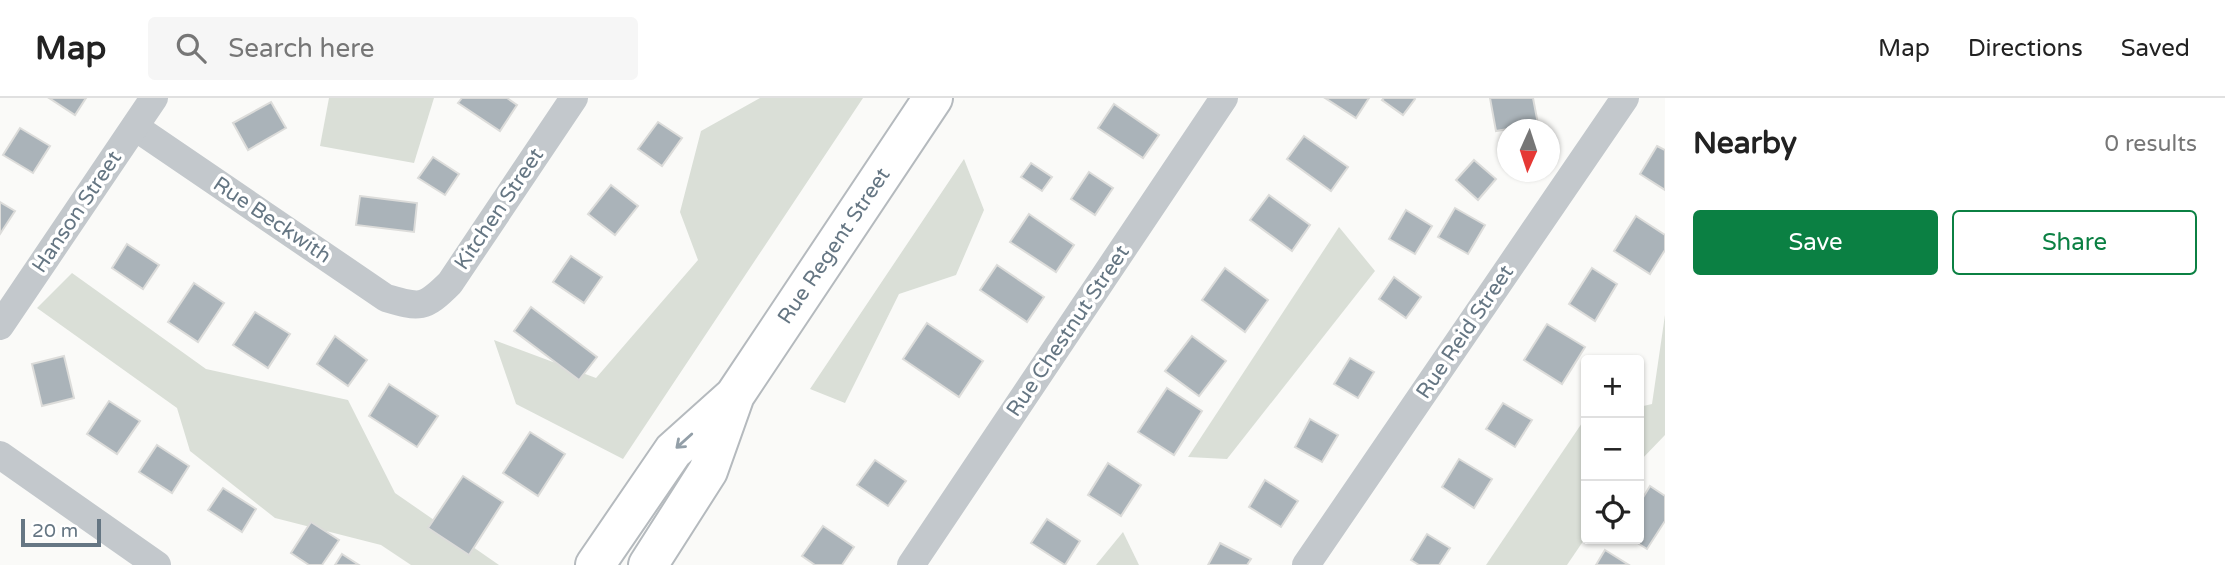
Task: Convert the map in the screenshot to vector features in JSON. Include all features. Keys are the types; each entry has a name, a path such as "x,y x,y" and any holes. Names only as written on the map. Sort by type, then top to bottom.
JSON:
{"main road":[{"name":"Rue Regent Street","path":"648,565 708,471 735,395 933,98"},
{"name":"Rue Regent Street","path":"595,565 673,451 735,395"}],"street":[{"name":"Hanson Street","path":"0,326 154,98"},
{"name":"Kitchen Street","path":"413,306 431,302 450,283 575,98"},
{"name":"Rue Chestnut Street","path":"911,565 1224,98"},
{"name":"Rue Reid Street","path":"1306,565 1625,98"},
{"name":"Rue Beckwith","path":"135,127 386,298 413,306"},
{"path":"0,454 157,565"}],"shaded area":[{"path":"329,98 434,98 414,163 320,146"},
{"path":"760,98 863,98 623,459 516,404 494,340 596,378 698,260 680,212 701,131"},
{"path":"964,159 984,210 956,275 899,294 845,403 810,389"},
{"path":"1339,227 1375,271 1227,459 1188,457"},
{"path":"72,273 206,369 348,400 395,493 499,565 411,565 381,545 275,518 190,451 177,408 37,308"},
{"path":"1665,315 1665,435 1644,457 1644,406 1652,404"},
{"path":"1581,424 1581,544 1567,565 1486,565"},
{"path":"1123,532 1139,565 1096,565"}],"building":[{"path":"49,98 86,98 75,115"},
{"path":"462,98 507,98 517,105 500,131 458,103"},
{"path":"1325,98 1369,98 1356,118"},
{"path":"1490,98 1533,98 1537,119 1497,119 1496,131"},
{"path":"1415,99 1403,115 1382,100"},
{"path":"271,102 286,128 248,150 233,123"},
{"path":"1114,104 1159,135 1143,158 1098,128"},
{"path":"658,122 682,138 662,166 638,149"},
{"path":"20,128 50,146 33,173 3,155"},
{"path":"1304,136 1348,167 1331,191 1287,159"},
{"path":"1657,146 1665,150 1665,190 1640,174"},
{"path":"433,157 459,174 445,195 418,178"},
{"path":"1474,160 1496,179 1478,200 1456,180"},
{"path":"1031,163 1052,177 1042,191 1021,177"},
{"path":"1089,172 1113,188 1095,215 1071,199"},
{"path":"611,185 638,206 615,235 588,214"},
{"path":"1269,195 1310,225 1292,251 1250,220"},
{"path":"360,196 417,203 414,232 356,225"},
{"path":"0,202 15,211 0,234"},
{"path":"1455,208 1485,225 1468,254 1438,237"},
{"path":"1406,210 1432,226 1415,254 1389,239"},
{"path":"1029,214 1074,245 1056,272 1010,242"},
{"path":"1636,216 1665,235 1665,250 1650,274 1614,251"},
{"path":"127,244 159,265 143,289 112,268"},
{"path":"571,256 602,277 584,303 553,282"},
{"path":"997,265 1044,297 1027,322 980,290"},
{"path":"1225,268 1268,300 1245,332 1202,300"},
{"path":"1592,268 1617,284 1595,321 1569,304"},
{"path":"1394,277 1421,297 1406,318 1379,299"},
{"path":"194,283 224,303 198,342 168,322"},
{"path":"531,307 597,357 579,380 514,331"},
{"path":"255,312 290,334 268,368 233,345"},
{"path":"927,323 983,361 959,397 903,359"},
{"path":"1547,324 1585,347 1562,384 1524,360"},
{"path":"335,336 367,360 348,386 317,364"},
{"path":"1192,336 1226,361 1199,396 1165,371"},
{"path":"64,356 74,398 42,406 32,364"},
{"path":"1350,358 1374,372 1358,398 1334,384"},
{"path":"389,384 438,416 417,447 369,416"},
{"path":"1167,388 1202,411 1174,455 1138,432"},
{"path":"109,401 140,421 117,454 87,434"},
{"path":"1503,403 1532,420 1515,447 1486,429"},
{"path":"1310,419 1338,435 1322,462 1295,447"},
{"path":"530,432 565,454 538,496 503,473"},
{"path":"157,445 189,466 172,493 139,472"},
{"path":"1459,459 1492,479 1474,508 1442,487"},
{"path":"875,460 906,481 888,506 857,485"},
{"path":"1108,463 1141,485 1121,516 1088,495"},
{"path":"463,476 503,502 469,555 428,528"},
{"path":"1265,480 1298,501 1281,527 1249,507"},
{"path":"1650,486 1665,496 1665,521 1647,549 1639,544 1644,544 1644,496"},
{"path":"223,488 256,509 242,532 208,510"},
{"path":"1047,519 1080,541 1065,565 1031,543"},
{"path":"311,522 339,540 322,565 309,565 291,553"},
{"path":"823,526 854,547 842,565 815,565 802,556"},
{"path":"1427,534 1450,548 1439,565 1419,565 1411,560"},
{"path":"1220,543 1251,559 1247,565 1208,565"},
{"path":"1605,550 1629,565 1596,565"},
{"path":"342,554 359,565 335,565"}]}
